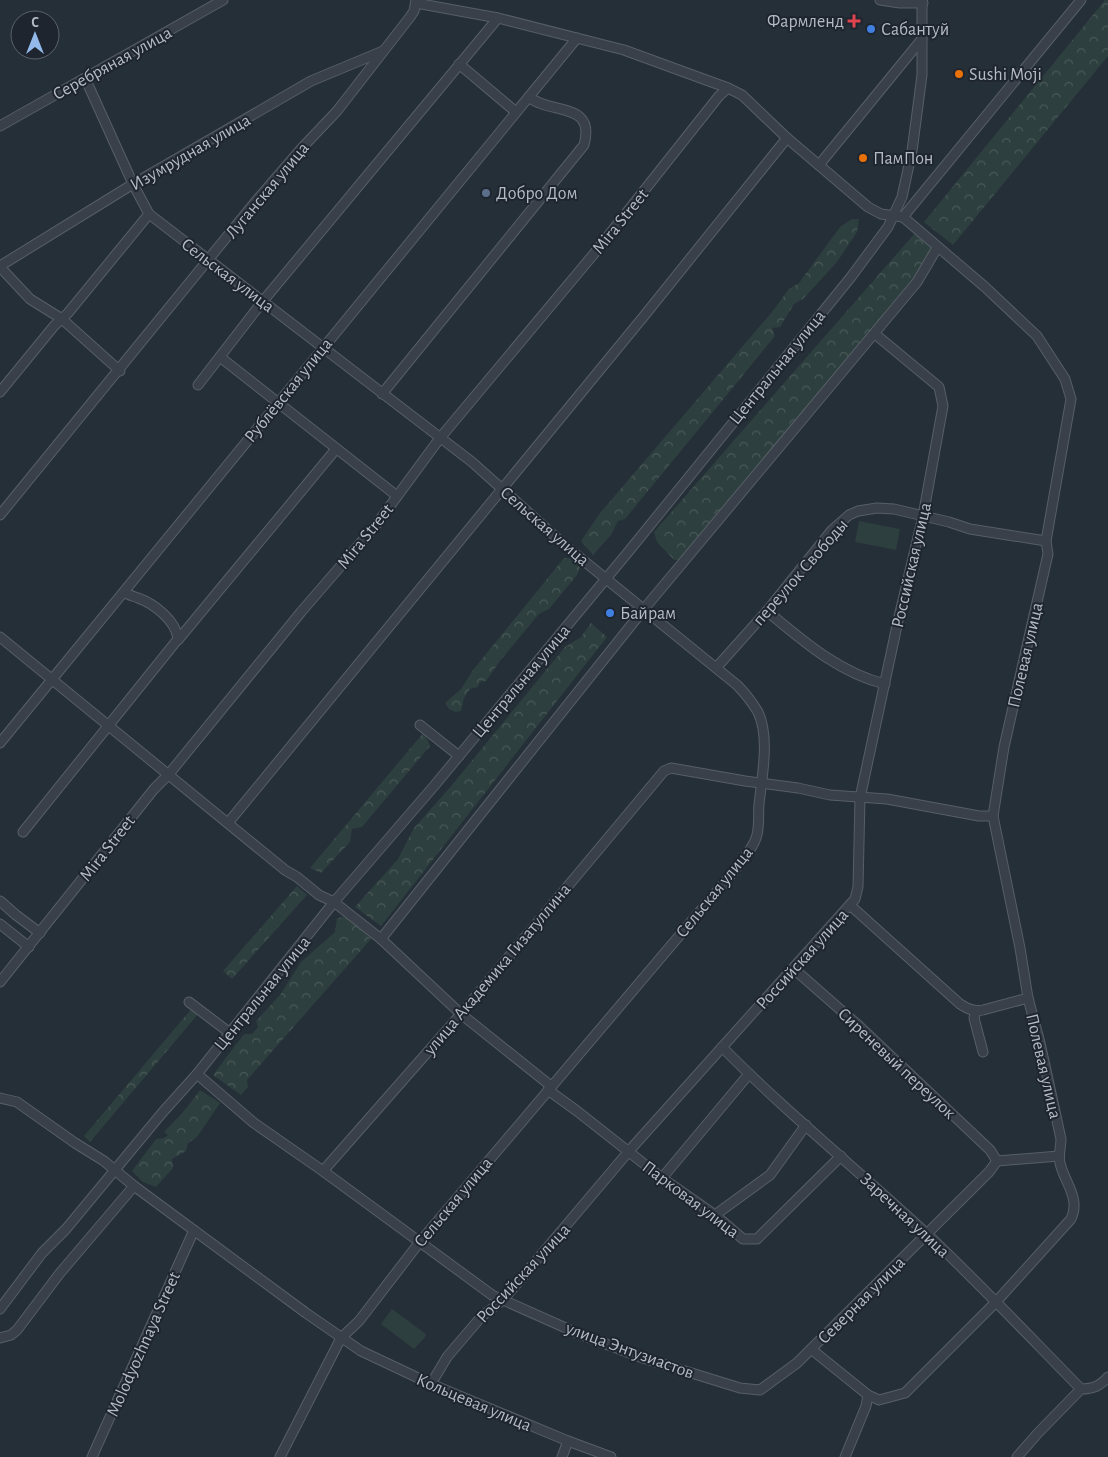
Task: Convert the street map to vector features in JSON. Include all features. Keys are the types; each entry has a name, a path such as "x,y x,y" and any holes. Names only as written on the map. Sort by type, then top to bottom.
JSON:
{"street":[{"name":"Серебряная улица","path":"0,126 223,0"},
{"path":"880,0 900,3 922,2"},
{"path":"416,2 498,18 624,50 728,88 742,95 787,138 868,207 881,214 899,217 924,191 1081,0"},
{"name":"Луганская улица","path":"0,515 300,150 337,110 386,50 410,17 416,2"},
{"name":"Центральная улица","path":"0,1309 42,1253 66,1229 162,1113 197,1074 334,902 459,756 606,578 851,277 888,227 899,217 919,105 922,75 922,2"},
{"path":"198,385 264,301 498,18"},
{"name":"Рублёвская улица","path":"0,743 577,38"},
{"path":"819,164 922,39"},
{"name":"Изумрудная улица","path":"0,267 133,184 311,81 386,50"},
{"path":"459,64 516,112"},
{"name":"Сельская улица","path":"85,78 133,184 149,214 208,261 264,301 502,488 568,548 737,685 748,697 758,714 762,727 764,744 762,782 758,834 754,844 735,870 419,1243 359,1321 341,1338 280,1457"},
{"name":"Mira Street","path":"0,982 154,789 169,774 301,612 376,525 440,438 593,255 719,96 728,88"},
{"path":"382,394 584,145 586,123 581,117 560,108 534,102 529,97"},
{"path":"228,823 787,138"},
{"path":"904,186 913,192 924,191"},
{"path":"0,392 149,214"},
{"name":"Полевая улица","path":"868,1395 878,1400 905,1394 996,1302 1071,1219 1074,1212 1072,1195 1060,1166 1060,1139 1040,1043 1028,998 1020,948 993,816 1004,747 1048,554 1046,541 1071,399 1065,379 1037,336 985,287 899,217"},
{"path":"381,939 644,609 917,282 937,248"},
{"path":"0,267 30,299 62,319 120,371"},
{"name":"Российская улица","path":"431,1384 448,1357 481,1317 503,1300 629,1152 855,900 858,887 860,798 898,621 923,516 943,406 939,387 875,334"},
{"path":"220,358 397,496"},
{"path":"23,832 336,449"},
{"name":"переулок Свободы","path":"716,668 767,611 832,530 849,515 865,509 894,509 949,522 970,530 1046,541"},
{"path":"124,592 139,598 164,614 178,633 178,640"},
{"path":"767,611 832,662 876,682 885,684"},
{"name":"Парковая улица","path":"0,637 285,870 297,877 319,896 334,902 381,939 461,1014 549,1088 662,1178 715,1215 743,1239 758,1239 841,1156"},
{"path":"420,725 459,756"},
{"name":"улица Академика Гизатуллина","path":"323,1170 461,1014 664,771 671,768 745,781 762,782"},
{"path":"762,782 830,795 887,799 979,816 993,816"},
{"path":"0,901 40,933"},
{"path":"851,906 967,1009 976,1011 1028,998"},
{"path":"0,924 29,946"},
{"name":"Сиреневый переулок","path":"794,969 860,1026 990,1150 997,1161"},
{"path":"189,1002 230,1033"},
{"path":"976,1011 974,1018 983,1052"},
{"name":"Заречная улица","path":"722,1047 806,1126 927,1234 1081,1389"},
{"name":"улица Энтузиастов","path":"197,1074 254,1123 323,1170 419,1243 492,1295 577,1333 643,1358 740,1388 760,1390"},
{"path":"662,1178 749,1074"},
{"name":"Кольцевая улица","path":"0,1098 17,1102 75,1144 104,1161 134,1186 361,1351 431,1384 611,1457"},
{"path":"715,1215 770,1175 806,1126"},
{"path":"997,1161 1059,1156"},
{"name":"Северная улица","path":"760,1390 797,1363 989,1172 997,1161"},
{"path":"0,1338 11,1335 17,1330 60,1273 134,1186"},
{"name":"Molodyozhnaya Street","path":"92,1457 194,1230"},
{"path":"811,1349 868,1395 866,1406 847,1456"},
{"path":"1017,1457 1081,1389 1091,1389 1108,1377"},
{"path":"562,1457 568,1441"}],"green space":[{"path":"1105,0 1108,0 1108,56 953,245 924,222"},
{"path":"852,219 859,219 857,232 837,262 803,299 794,304 780,327 772,328 775,336 625,519 618,521 611,535 593,555 581,541 600,513 772,312 789,289 799,283 840,227"},
{"path":"915,233 933,249 914,279 870,336 679,560 674,560 657,542 654,532"},
{"path":"859,521 900,529 896,550 855,542"},
{"path":"564,558 572,558 580,568 577,575 549,609 539,614 486,681 480,682 478,687 470,689 464,698 461,711 455,712 449,709 445,703 461,689 473,670"},
{"path":"591,623 607,637 381,926 355,907 398,859 414,828 452,785 565,647 581,637"},
{"path":"424,732 430,746 362,827 352,829 350,842 321,873 310,868"},
{"path":"297,886 307,895 232,979 223,971"},
{"path":"348,916 371,939 247,1080 248,1087 241,1095 213,1075 244,1034 252,1034 258,1027 256,1021 280,995 301,962 335,932 337,918"},
{"path":"193,1007 199,1013 90,1142 84,1136"},
{"path":"200,1090 220,1103 197,1137 188,1143 186,1151 172,1159 173,1168 156,1187 143,1182 132,1171 156,1139 164,1138 168,1135 164,1132 184,1111"},
{"path":"392,1309 426,1334 414,1349 381,1324"}],"place":[{"name":"Фармленд","path":"854,21"},
{"name":"Сабантуй","path":"871,29"},
{"name":"Sushi Moji","path":"959,74"},
{"name":"ПамПон","path":"863,158"},
{"name":"Добро Дом","path":"486,193"},
{"name":"Байрам","path":"610,613"}]}
